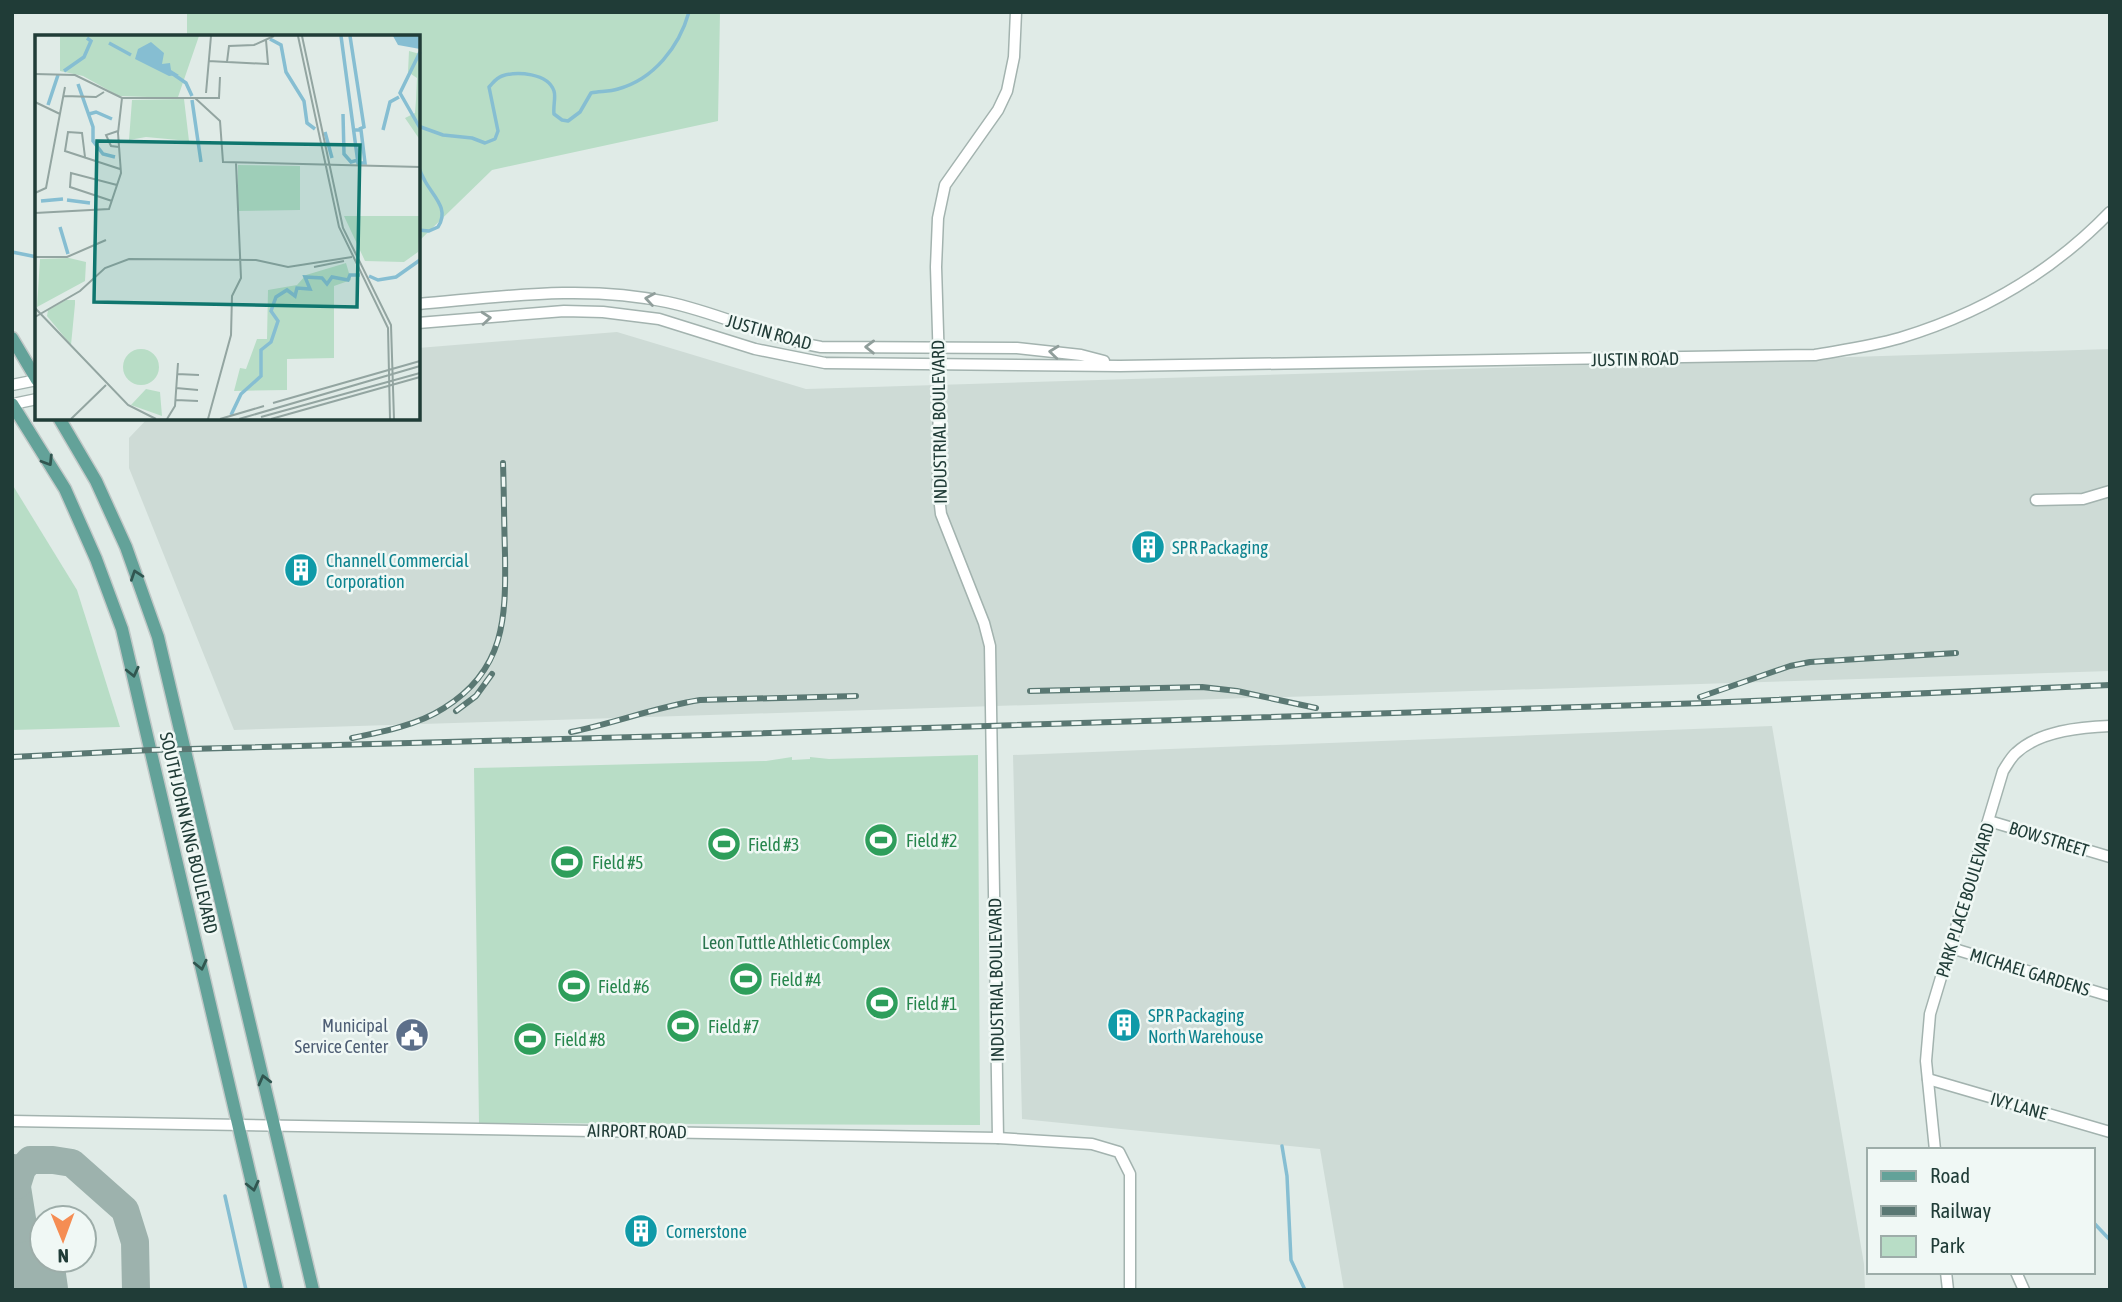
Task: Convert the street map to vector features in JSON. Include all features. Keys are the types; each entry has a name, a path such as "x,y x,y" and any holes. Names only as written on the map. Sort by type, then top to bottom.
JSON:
{"main road":[{"path":"12,338 35,377"},
{"name":"SOUTH JOHN KING BOULEVARD","path":"12,404 65,489 96,559 122,629 277,1290"},
{"name":"SOUTH JOHN KING BOULEVARD","path":"60,420 96,481 126,547 158,637 313,1290"}],"street":[{"name":"INDUSTRIAL BOULEVARD","path":"999,1138 990,646 941,514 938,488 939,348 936,267 940,207 945,186 998,110 1007,91 1014,57 1016,12"},
{"name":"JUSTIN ROAD","path":"420,323 564,311 603,312 659,319 755,349 825,363 1120,366 1815,355 1898,339 2009,293 2060,259 2110,212"},
{"name":"JUSTIN ROAD","path":"420,304 592,291 668,302 793,342 821,347 1017,348 1081,355 1120,366"},
{"path":"755,349 761,332"},
{"path":"12,384 35,380"},
{"path":"12,404 35,400"},
{"path":"2036,500 2083,499 2110,491"},
{"name":"PARK PLACE BOULEVARD","path":"1935,1148 1926,1042 1930,1014 2003,771 2016,753 2038,740 2062,732 2110,726"},
{"name":"BOW STREET","path":"1989,821 2110,858"},
{"name":"MICHAEL GARDENS","path":"1951,948 2110,996"},
{"name":"IVY LANE","path":"1928,1079 2110,1132"},
{"name":"AIRPORT ROAD","path":"12,1121 999,1138 1092,1144 1119,1153 1130,1174 1130,1290"},
{"path":"2017,1274 2024,1290"}],"shaded area":[{"path":"617,332 806,389 2110,349 2110,671 234,730 129,468 129,438 146,420 420,420 420,348"},
{"path":"1772,726 1864,1264 1865,1290 1344,1290 1320,1149 1022,1119 1013,755"}],"green space":[{"path":"187,12 720,12 718,121 492,170 420,240 420,35 187,35"},
{"path":"12,484 77,590 120,727 12,730"},
{"name":"Leon Tuttle Athletic Complex","path":"978,755 980,1125 479,1123 474,768 766,761 792,757 792,760 810,757 829,759"}],"waterway":[{"path":"420,127 443,135 472,138 485,143 495,139 498,131 489,87 508,74 531,75 545,80 555,93 554,114 568,121 580,112 591,93 615,90 631,84 654,69 672,49 689,12"},
{"path":"420,170 439,203 442,214 438,227 429,231 420,230"},
{"path":"12,252 35,257"},
{"path":"1282,1146 1287,1176 1291,1260 1305,1290"},
{"path":"225,1196 246,1290"},
{"path":"2094,1223 2110,1240"}],"taxiway":[{"path":"17,1185 22,1169 30,1160 72,1163 125,1210 135,1242 136,1290"},
{"path":"14,1168 31,1276"}],"runway":[{"path":"31,1276 33,1290"}],"railway":[{"path":"352,738 400,727 434,714 464,693 479,677 490,659 498,641 504,600 503,463"},
{"path":"1700,697 1790,666 1810,662 1956,653"},
{"path":"456,711 476,696 492,674"},
{"path":"12,757 151,750 1705,703 2110,685"},
{"path":"1030,691 1202,687 1237,691 1316,708"},
{"path":"571,732 700,700 856,696"}],"place":[{"name":"SPR Packaging","path":"1148,547"},
{"name":"Channell Commercial Corporation","path":"301,570"},
{"name":"Field #2","path":"881,840"},
{"name":"Field #3","path":"724,844"},
{"name":"Field #5","path":"567,862"},
{"name":"Field #4","path":"746,979"},
{"name":"Field #6","path":"574,986"},
{"name":"Field #1","path":"882,1003"},
{"name":"SPR Packaging North Warehouse","path":"1124,1025"},
{"name":"Field #7","path":"683,1026"},
{"name":"Municipal Service Center","path":"412,1035"},
{"name":"Field #8","path":"530,1039"},
{"name":"Cornerstone","path":"641,1231"}]}
